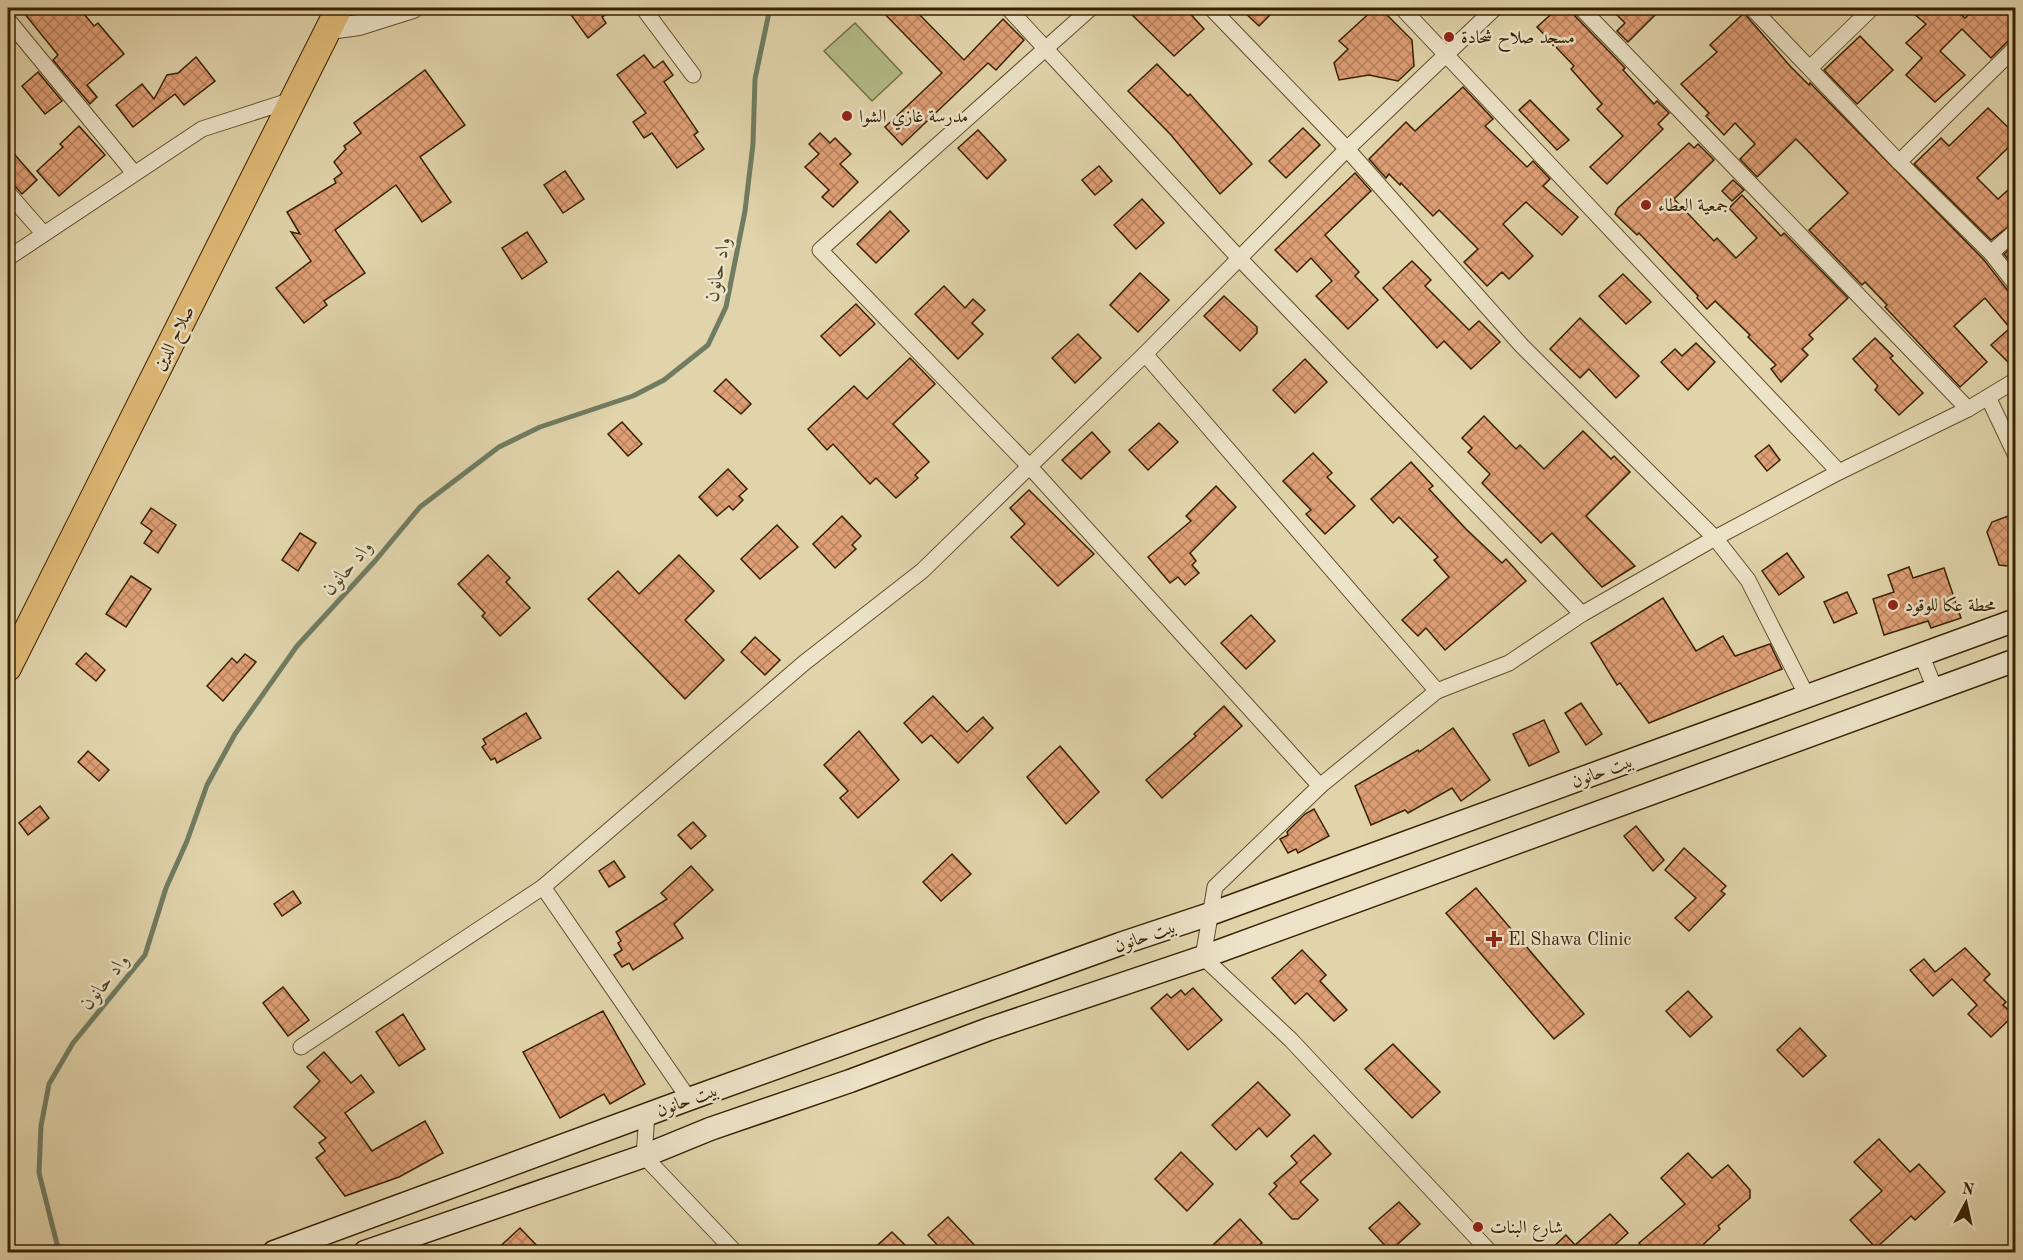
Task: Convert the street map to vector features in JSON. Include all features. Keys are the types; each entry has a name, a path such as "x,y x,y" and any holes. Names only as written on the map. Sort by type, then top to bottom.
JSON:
{"highway":[{"name":"صلاح الدين","path":"8,668 334,18"}],"main road":[{"name":"بيت حانون","path":"274,1252 647,1114 1120,944 1210,914 2016,620"},
{"name":"بيت حانون","path":"365,1252 644,1156 710,1129 850,1081 989,1029 1203,957 2016,660"}],"street":[{"path":"334,18 359,25 413,8"},
{"path":"643,8 693,75"},
{"path":"1008,8 1046,46 1238,257 1582,614"},
{"path":"1091,8 820,250 1030,466 1320,786"},
{"path":"1211,8 1347,148 1522,346 1715,537 1748,580 1807,696"},
{"path":"1402,8 1839,472"},
{"path":"300,1047 543,887 804,663 922,571 1145,354 1347,148 1495,8"},
{"path":"1581,8 1968,409"},
{"path":"1752,8 1899,162 1991,253 2016,285"},
{"path":"1810,68 1872,8"},
{"path":"8,20 134,173"},
{"path":"1899,162 2016,47"},
{"path":"8,258 202,129 292,100"},
{"path":"8,193 43,233"},
{"path":"1991,253 2016,231"},
{"path":"1145,354 1437,691"},
{"path":"1490,1252 1291,1040 1203,957 1215,887 1320,786 1437,691 1509,663 1582,614 1715,537 1839,472 1968,409 2016,380"},
{"path":"1988,397 2016,456"},
{"path":"1921,654 1935,689"},
{"path":"543,887 689,1099"},
{"path":"647,1114 644,1156 735,1252"}],"green space":[{"path":"855,23 902,73 872,101 824,51"}],"building":[{"path":"20,8 79,8 94,26 98,23 124,54 87,85 97,97 90,104 53,60 58,55"},
{"path":"566,8 616,8 602,17 606,23 588,38"},
{"path":"879,8 913,8 964,60 1003,19 1024,40 996,70 988,63 902,145 885,127 942,73"},
{"path":"1125,8 1185,8 1204,29 1174,56"},
{"path":"1240,8 1277,8 1259,26"},
{"path":"1375,8 1380,8 1412,40 1414,66 1398,81 1369,75 1339,80 1334,63 1348,49 1339,41"},
{"path":"1558,8 1572,8 1574,15 1625,68 1623,70 1654,104 1657,101 1669,113 1658,124 1663,129 1607,184 1590,167 1623,136 1597,109 1602,104 1571,69 1574,66 1537,27"},
{"path":"1624,8 1662,8 1628,42 1617,31 1625,23 1617,15"},
{"path":"1907,8 1954,8 1965,18 1976,8 2005,8 2016,18 2016,38 2009,40 1991,58 1962,29 1940,51 1965,75 1935,102 1906,75 1922,58 1906,43 1926,24"},
{"path":"1744,13 1790,66 1809,85 1810,83 1984,260 2008,291 2016,295 2016,370 1991,345 2010,328 1985,298 1954,326 1987,362 1960,387 1885,307 1887,305 1865,282 1862,285 1809,230 1848,193 1796,139 1757,177 1740,159 1755,144 1735,123 1724,135 1706,116 1709,113 1681,84 1717,52 1710,45"},
{"path":"1860,36 1893,70 1857,104 1824,70"},
{"path":"644,55 654,68 663,61 673,75 664,82 698,132 694,135 704,149 677,168 652,133 644,138 633,122 646,113 617,75"},
{"path":"196,57 215,81 184,105 175,94 133,127 116,105 142,84 154,99 167,75 178,73"},
{"path":"1157,64 1188,96 1190,94 1252,164 1220,194 1171,135 1128,91"},
{"path":"425,70 465,125 420,157 451,202 422,222 396,185 335,230 365,273 324,301 327,305 304,323 276,288 311,261 291,232 300,234 287,212 336,183 334,179 342,173 334,162 346,149 344,146 361,133 354,123"},
{"path":"38,72 62,101 45,114 22,86"},
{"path":"1463,87 1493,119 1485,126 1527,167 1533,161 1550,179 1543,186 1578,217 1562,235 1526,202 1503,224 1533,256 1509,279 1502,272 1487,286 1464,262 1478,249 1439,210 1433,216 1401,183 1400,185 1389,174 1386,178 1369,159 1406,122 1415,131"},
{"path":"1530,100 1569,140 1557,150 1519,110"},
{"path":"1988,108 2016,135 2016,140 1977,178 1998,199 2016,183 2016,221 1991,240 1914,164 1941,138 1949,146"},
{"path":"79,126 105,155 59,196 37,171 63,147 60,144"},
{"path":"1303,128 1320,145 1286,178 1269,161"},
{"path":"978,130 1006,160 987,179 958,148"},
{"path":"820,133 830,143 835,138 851,154 840,164 858,182 833,207 822,197 829,190 805,167 819,154 809,144"},
{"path":"1689,143 1694,148 1698,144 1714,160 1674,199 1714,241 1717,238 1736,258 1757,238 1729,208 1742,195 1781,236 1784,233 1848,298 1809,335 1813,339 1802,349 1808,355 1781,382 1771,369 1776,365 1748,337 1750,335 1715,301 1707,309 1697,298 1698,296 1639,233 1637,235 1615,214 1618,208"},
{"path":"8,147 37,180 22,194 15,186 8,183"},
{"path":"1099,166 1112,181 1095,195 1082,180"},
{"path":"565,171 584,199 563,213 544,185"},
{"path":"1355,173 1371,191 1325,235 1359,272 1355,276 1378,300 1348,329 1316,296 1332,281 1311,258 1297,272 1275,250"},
{"path":"1733,180 1744,190 1732,201 1722,191"},
{"path":"1142,199 1164,223 1136,249 1114,225"},
{"path":"890,211 909,231 876,263 857,244"},
{"path":"527,232 547,262 522,279 502,248"},
{"path":"2016,244 2016,269 2004,254"},
{"path":"1412,261 1431,280 1425,286 1469,330 1479,321 1500,342 1471,369 1444,341 1437,348 1383,288"},
{"path":"1140,273 1169,300 1138,332 1110,305"},
{"path":"1623,274 1651,302 1626,324 1599,296"},
{"path":"944,286 965,308 973,299 985,310 972,323 983,334 958,359 915,314"},
{"path":"1224,296 1257,327 1257,333 1240,351 1204,316"},
{"path":"856,304 875,324 840,356 821,336"},
{"path":"1580,318 1639,376 1616,398 1589,369 1580,378 1550,349"},
{"path":"1078,334 1101,358 1075,383 1052,358"},
{"path":"1875,338 1893,356 1890,358 1923,393 1899,415 1875,390 1878,386 1853,359"},
{"path":"1696,343 1715,362 1688,390 1661,362 1675,349 1682,356"},
{"path":"910,358 935,384 893,424 929,462 915,475 918,478 896,498 876,478 870,484 833,444 827,450 808,429 854,386 867,399"},
{"path":"1305,359 1327,382 1295,413 1273,390"},
{"path":"726,379 751,404 741,414 714,391"},
{"path":"1484,416 1516,449 1520,445 1544,469 1583,431 1611,459 1614,456 1630,472 1586,516 1635,566 1602,587 1552,533 1541,543 1482,483 1490,474 1468,452 1472,448 1462,438"},
{"path":"622,422 642,444 628,456 608,434"},
{"path":"1159,423 1178,442 1148,470 1129,450"},
{"path":"1092,432 1110,452 1081,479 1062,460"},
{"path":"1769,445 1780,460 1767,471 1755,456"},
{"path":"1313,453 1332,473 1327,477 1355,506 1325,534 1306,514 1311,510 1283,481"},
{"path":"1411,462 1433,486 1429,489 1466,529 1502,563 1506,559 1526,581 1445,650 1426,628 1418,636 1402,620 1449,577 1434,560 1438,557 1399,517 1393,523 1371,499"},
{"path":"728,469 747,489 739,496 743,500 733,510 729,506 717,516 699,497"},
{"path":"1216,486 1236,507 1190,553 1196,561 1192,565 1199,573 1185,585 1178,577 1170,583 1148,557 1191,521 1186,516"},
{"path":"1029,490 1094,554 1058,586 1011,537 1025,524 1010,508"},
{"path":"151,508 176,525 158,553 144,543 152,531 141,523"},
{"path":"2016,513 2016,567 1999,565 1987,532 1992,522"},
{"path":"842,516 861,536 852,545 856,549 835,568 813,544"},
{"path":"777,525 798,547 760,579 741,559"},
{"path":"300,533 316,543 298,571 282,560"},
{"path":"1787,553 1804,577 1779,595 1762,571"},
{"path":"488,555 510,578 506,582 530,608 500,636 482,616 485,613 458,584"},
{"path":"679,555 714,591 685,620 724,660 685,699 588,599 618,571 639,594"},
{"path":"1909,567 1913,578 1944,568 1961,618 1931,628 1928,621 1884,635 1873,599 1894,592 1888,575"},
{"path":"131,576 151,589 126,627 106,614"},
{"path":"1847,592 1857,613 1834,623 1824,602"},
{"path":"1663,598 1696,651 1723,636 1735,656 1770,644 1782,669 1649,723 1620,683 1617,685 1591,643"},
{"path":"1251,615 1275,641 1246,669 1221,643"},
{"path":"755,637 780,660 765,675 741,652"},
{"path":"86,653 105,670 96,681 76,664"},
{"path":"245,654 256,662 223,701 207,686 232,658 237,663"},
{"path":"933,696 967,732 983,717 993,728 958,763 931,735 922,743 904,723"},
{"path":"1581,703 1602,734 1586,745 1565,713"},
{"path":"1224,706 1242,726 1162,798 1146,780 1196,736 1194,734"},
{"path":"526,713 541,738 497,763 495,758 491,760 482,747 486,744 483,739"},
{"path":"1544,720 1559,752 1529,766 1513,734"},
{"path":"1453,728 1490,780 1461,801 1452,788 1408,813 1405,810 1371,825 1355,786 1418,750 1419,752"},
{"path":"859,731 899,780 858,818 840,798 848,791 824,765"},
{"path":"1060,746 1099,792 1066,824 1027,777"},
{"path":"88,751 109,770 99,781 78,762"},
{"path":"40,806 49,818 28,835 19,823"},
{"path":"1314,809 1329,836 1298,853 1296,849 1288,853 1280,839 1288,835 1287,832 1305,814"},
{"path":"693,822 706,836 691,849 678,835"},
{"path":"1636,826 1664,860 1653,871 1624,836"},
{"path":"1684,848 1726,886 1721,891 1725,894 1689,931 1675,918 1696,898 1665,870"},
{"path":"952,854 971,874 941,901 923,882"},
{"path":"614,861 625,877 609,887 599,871"},
{"path":"691,866 713,890 674,924 683,938 633,970 629,963 622,967 614,955 622,950 618,943 621,941 616,932 667,899 661,893"},
{"name":"El Shawa Clinic","path":"1476,888 1584,1014 1554,1039 1446,913"},
{"path":"293,891 301,903 282,916 274,904"},
{"path":"1965,948 1990,974 1984,980 2006,1002 2003,1005 2014,1015 1991,1037 1968,1014 1977,1005 1952,979 1933,996 1910,970 1924,959 1935,972"},
{"path":"1302,950 1326,975 1320,981 1347,1010 1334,1021 1307,993 1295,1004 1272,978"},
{"path":"283,987 309,1020 288,1036 263,1003"},
{"path":"1193,988 1222,1020 1188,1050 1151,1008 1167,994 1171,998 1181,990 1185,995"},
{"path":"1688,991 1712,1017 1690,1037 1666,1011"},
{"path":"603,1011 645,1084 610,1104 604,1094 560,1118 523,1052"},
{"path":"403,1014 425,1049 399,1066 376,1032"},
{"path":"1800,1028 1826,1056 1803,1077 1777,1050"},
{"path":"1393,1044 1440,1092 1412,1118 1365,1069"},
{"path":"324,1052 351,1083 361,1075 374,1092 345,1113 372,1151 425,1121 443,1153 399,1177 345,1196 316,1158 325,1151 319,1143 326,1138 294,1107 320,1081 307,1067"},
{"path":"1258,1082 1290,1115 1267,1137 1259,1128 1236,1150 1212,1125"},
{"path":"1314,1135 1331,1154 1300,1182 1318,1200 1298,1219 1292,1219 1269,1194 1277,1186 1274,1183 1297,1163 1291,1156"},
{"path":"1879,1139 1910,1172 1919,1164 1945,1192 1915,1220 1911,1216 1876,1248 1850,1220 1882,1191 1854,1162"},
{"path":"1181,1152 1213,1184 1187,1211 1155,1179"},
{"path":"1688,1153 1712,1178 1728,1165 1750,1190 1750,1198 1718,1226 1720,1229 1695,1252 1648,1252 1639,1243 1685,1204 1661,1178"},
{"path":"1399,1202 1420,1224 1390,1251 1369,1228"},
{"path":"1610,1214 1628,1233 1607,1252 1548,1252 1566,1235 1575,1245"},
{"path":"948,1217 981,1252 944,1252 928,1235"},
{"path":"1240,1219 1262,1243 1251,1252 1220,1252 1213,1245"},
{"path":"520,1228 543,1252 494,1252"},
{"path":"892,1232 912,1252 870,1252"}],"waterway":[{"name":"واد حانون","path":"59,1252 39,1173 41,1126 49,1084 73,1043 145,955 166,888 187,841 207,785 235,734 297,646 375,561 420,507 499,447 540,427 633,396 664,380 708,345 726,307 745,211 753,144 755,79 770,8"}],"place":[{"name":"مسجد صلاح شحادة","path":"1449,37"},
{"name":"مدرسة غازي الشوا","path":"847,116"},
{"name":"جمعية العطاء","path":"1646,205"},
{"name":"محطة عكا للوقود","path":"1893,605"},
{"name":"El Shawa Clinic","path":"1494,939"},
{"name":"شارع البنات","path":"1478,1227"}]}
